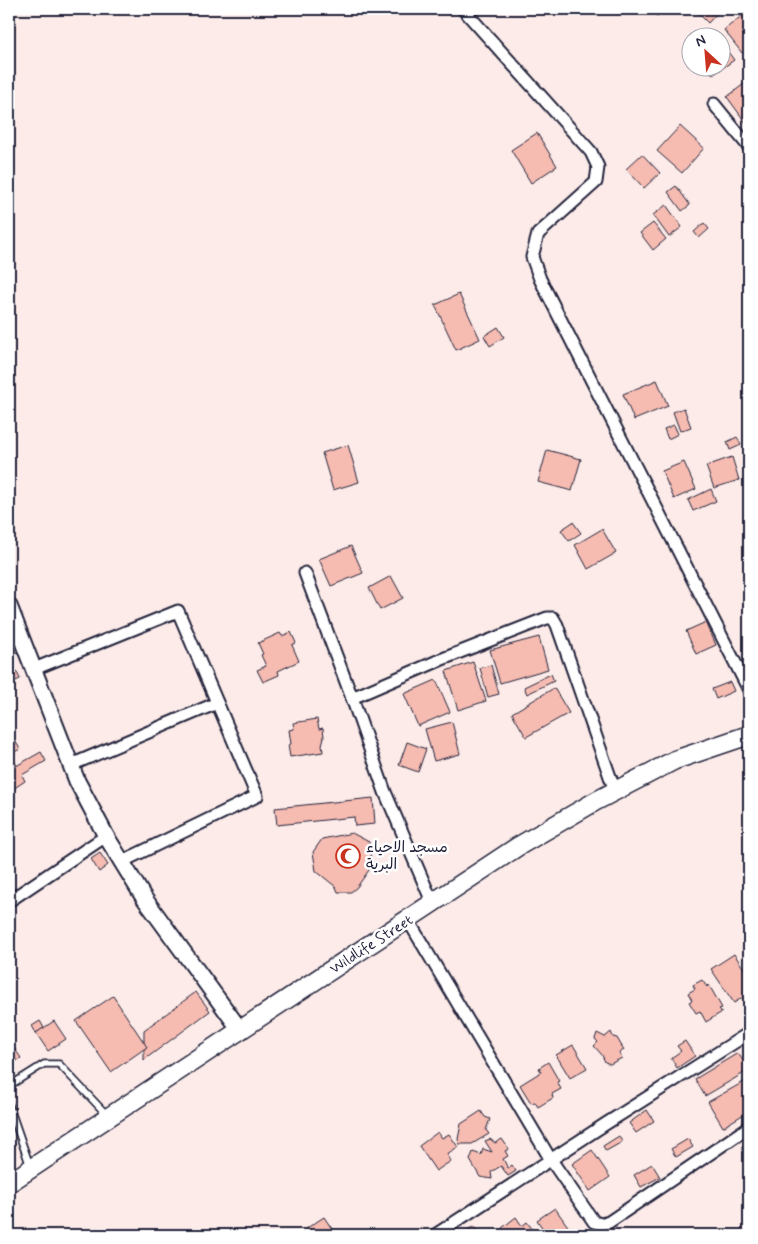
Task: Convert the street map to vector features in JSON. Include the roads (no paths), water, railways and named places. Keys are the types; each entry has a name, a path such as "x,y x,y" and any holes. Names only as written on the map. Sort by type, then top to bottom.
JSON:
{"main road":[{"path":"9,606 77,780 106,836 144,898 240,1030"},
{"name":"Wildlife Street","path":"16,1174 109,1117 517,848 615,791 675,760 749,735"}],"street":[{"path":"463,9 591,152 598,167 596,182 538,234 532,257 544,288 749,690"},
{"path":"714,104 749,147"},
{"path":"305,573 386,792 432,904"},
{"path":"34,670 178,611 257,796 121,862"},
{"path":"352,698 440,660 547,618 553,618 615,791"},
{"path":"71,765 217,703"},
{"path":"9,901 106,836"},
{"path":"408,920 551,1160 594,1222 601,1224 609,1222 749,1127"},
{"path":"435,1235 699,1064 746,1035 749,1036"}],"lane":[{"path":"9,1086 44,1064 59,1064 109,1117"},
{"path":"9,1105 16,1174"}],"place":[{"name":"مسجد الاحياء البرية","path":"348,856"}]}
